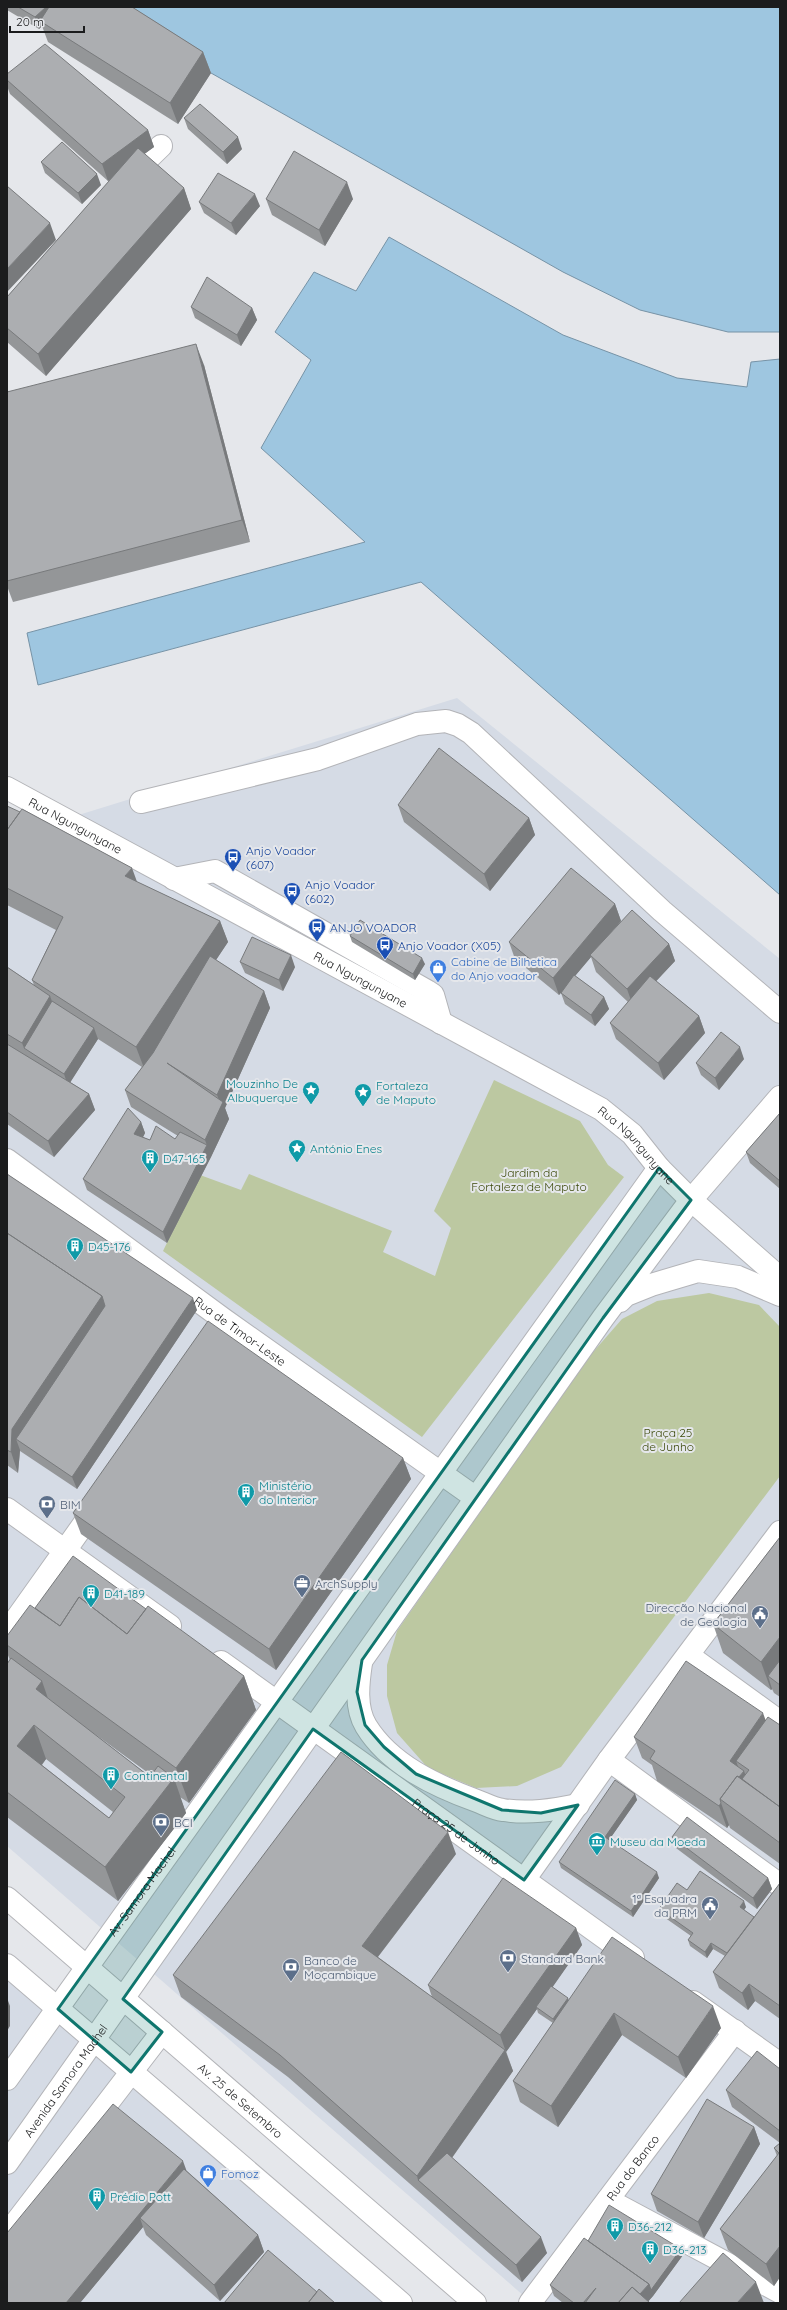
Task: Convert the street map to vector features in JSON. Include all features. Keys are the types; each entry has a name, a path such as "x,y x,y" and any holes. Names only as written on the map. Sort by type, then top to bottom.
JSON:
{"street":[{"path":"116,192 161,146"},
{"path":"141,802 318,758 417,724 446,721 458,724 471,732 662,911 780,1012"},
{"name":"Rua Ngungunyane","path":"7,788 601,1109 632,1134 659,1168 691,1200"},
{"path":"118,1994 313,1729 603,1318 691,1200 780,1097"},
{"name":"Rua de Timor-Leste","path":"7,1160 223,1319 476,1498"},
{"name":"Av. Samora Machel","path":"7,2079 659,1168"},
{"path":"691,1200 780,1278"},
{"path":"603,1318 626,1295 675,1276 698,1271 738,1277 780,1295"},
{"path":"210,1338 223,1319"},
{"path":"7,1632 106,1493"},
{"path":"7,1509 187,1638"},
{"path":"524,1880 609,1760 689,1656 780,1532"},
{"name":"Praça 25 de Junho","path":"206,1652 652,1972"},
{"path":"689,1656 780,1722"},
{"path":"362,1660 357,1692 365,1725 384,1748 416,1774 464,1796 502,1810 541,1813 578,1805"},
{"path":"609,1760 780,1884"},
{"name":"Av. 25 de Setembro","path":"7,1898 475,2303"},
{"path":"7,1965 401,2303"},
{"path":"677,1990 780,2064"},
{"name":"Avenida Samora Machel","path":"7,2163 88,2035 118,1994"},
{"path":"7,2234 162,2032"},
{"name":"Rua do Banco","path":"530,2303 735,2032"},
{"path":"7,2136 88,2035"},
{"path":"608,2200 780,2292"}],"highlighted area":[{"path":"659,1168 691,1200 603,1318 362,1660 357,1692 365,1725 384,1747 416,1774 502,1810 541,1813 578,1805 524,1880 313,1729 123,1999 162,2032 131,2072 58,2009"}],"shaded area":[{"path":"457,698 780,959 780,2303 532,2303 7,1846 7,819 30,830"},
{"path":"7,1973 69,2026 383,2303 7,2303"}],"green space":[{"name":"Jardim da Fortaleza de Maputo","path":"494,1080 580,1121 608,1165 624,1177 422,1437 163,1251 200,1175 241,1190 249,1174 392,1231 383,1252 435,1276 451,1228 434,1211"},
{"name":"Praça 25 de Junho","path":"709,1293 759,1305 780,1327 780,1476 561,1767 517,1786 476,1788 428,1768 397,1733 387,1696 387,1665 397,1631 587,1359 622,1319 657,1301"}],"water":[{"path":"106,7 780,7 780,332 728,332 640,310 563,272 211,73"},
{"path":"389,237 563,335 677,378 747,387 751,362 780,359 780,895 421,582 38,685 27,633 365,542 261,448 311,360 275,332 314,272 356,291"}],"building":[{"path":"18,7 46,7 35,17"},
{"path":"49,7 132,7 203,52 170,103 40,21"},
{"path":"45,44 148,130 102,164 7,80 7,74"},
{"path":"200,104 238,137 223,152 184,118"},
{"path":"62,142 97,174 78,193 41,162"},
{"path":"138,148 184,188 38,354 7,328 7,297"},
{"path":"294,151 347,182 319,230 266,199"},
{"path":"218,173 255,194 231,223 199,202"},
{"path":"7,186 50,223 7,269"},
{"path":"207,277 252,308 237,335 191,307"},
{"path":"196,344 242,520 7,581 7,392"},
{"path":"439,748 529,818 484,874 398,805"},
{"path":"7,806 20,812 7,830"},
{"path":"22,809 132,868 125,876 220,921 136,1047 32,980 63,917 7,888 7,830"},
{"path":"571,868 615,904 553,978 509,942"},
{"path":"632,910 669,944 627,989 590,955"},
{"path":"360,920 422,958 413,974 350,936"},
{"path":"252,937 291,955 279,980 240,962"},
{"path":"210,956 264,991 217,1095 167,1063 223,1102 205,1140 125,1090 153,1053"},
{"path":"7,967 50,996 22,1043 7,1034"},
{"path":"574,975 604,997 591,1015 561,993"},
{"path":"650,976 699,1016 658,1063 610,1023"},
{"path":"52,1001 94,1028 64,1074 24,1048"},
{"path":"721,1032 740,1047 715,1078 696,1063"},
{"path":"7,1044 89,1094 48,1141 7,1112"},
{"name":"D47-165","path":"128,1108 141,1122 134,1134 150,1140 156,1126 175,1139 180,1132 207,1145 163,1232 83,1179"},
{"path":"780,1113 780,1181 746,1152"},
{"path":"7,1174 193,1298 72,1477 16,1439 105,1306 102,1296 7,1233"},
{"path":"7,1233 102,1296 12,1429 11,1452 7,1450"},
{"name":"Ministério do Interior","path":"208,1321 403,1458 269,1649 73,1513"},
{"path":"780,1537 780,1637 761,1662 713,1624"},
{"path":"73,1556 146,1609 127,1634 79,1597 60,1626 35,1608"},
{"path":"79,1597 127,1634 148,1606 244,1676 176,1768 7,1645 7,1636 30,1605 60,1626"},
{"path":"11,1658 42,1681 36,1689 150,1777 158,1766 174,1778 105,1867 7,1792 7,1664","holes":["34,1725 125,1797 109,1818 17,1746"]},
{"path":"780,1660 780,1685 768,1676"},
{"path":"686,1661 763,1713 730,1761 744,1771 739,1777 737,1776 720,1799 721,1803 719,1806 650,1759 655,1751 634,1737"},
{"path":"768,1717 780,1725 780,1807 742,1779 749,1770 736,1761"},
{"name":"Banco de Moçambique","path":"341,1752 448,1832 362,1946 505,2050 417,2176 280,2055 173,1975"},
{"path":"737,1776 780,1807 780,1843 720,1799"},
{"name":"Museu da Moeda","path":"615,1780 635,1794 605,1837 657,1872 631,1911 559,1862"},
{"path":"687,1817 768,1878 753,1898 672,1837"},
{"name":"1ª Esquadra da PRM","path":"700,1871 744,1901 740,1907 754,1917 727,1953 711,1943 705,1952 688,1940 693,1933 659,1909 677,1883 687,1890"},
{"name":"Standard Bank","path":"503,1878 576,1928 500,2035 428,1985"},
{"path":"780,1883 780,2006 749,1984 742,1993 713,1972"},
{"path":"612,1937 713,2006 678,2057 614,2013 551,2106 513,2081"},
{"path":"551,1986 568,1998 553,2019 536,2007"},
{"path":"757,2051 780,2069 780,2131 726,2090"},
{"path":"707,2099 754,2127 698,2222 651,2194"},
{"name":"Prédio Pott","path":"113,2104 183,2161 66,2303 7,2303 7,2233"},
{"path":"780,2143 780,2246 766,2264 720,2229 779,2153 774,2148"},
{"path":"447,2153 541,2237 516,2265 418,2180"},
{"path":"184,2169 258,2235 214,2285 140,2218"},
{"path":"609,2205 681,2249 651,2290 649,2284 588,2241"},
{"path":"584,2238 649,2284 640,2294 632,2287 618,2303 585,2303 596,2288 583,2303 574,2303 550,2285"},
{"path":"268,2250 317,2292 308,2303 224,2303"},
{"path":"723,2253 756,2282 737,2303 679,2303"},
{"path":"632,2287 650,2303 618,2303"},
{"path":"319,2289 335,2303 308,2303"}],"place":[{"name":"Anjo Voador (607)","path":"233,872"},
{"name":"Anjo Voador (602)","path":"292,906"},
{"name":"ANJO VOADOR","path":"317,942"},
{"name":"Anjo Voador (X05)","path":"385,960"},
{"name":"Cabine de Bilhetica do Anjo voador","path":"438,983"},
{"name":"Mouzinho De Albuquerque","path":"311,1105"},
{"name":"Fortaleza de Maputo","path":"363,1107"},
{"name":"António Enes","path":"297,1163"},
{"name":"D47-165","path":"150,1173"},
{"name":"D45-176","path":"75,1261"},
{"name":"Ministério do Interior","path":"246,1507"},
{"name":"BIM","path":"47,1519"},
{"name":"ArchSupply","path":"302,1598"},
{"name":"D41-189","path":"91,1608"},
{"name":"Direcção Nacional de Geologia","path":"760,1629"},
{"name":"Continental","path":"111,1790"},
{"name":"BCI","path":"161,1837"},
{"name":"Museu da Moeda","path":"597,1856"},
{"name":"1ª Esquadra da PRM","path":"710,1920"},
{"name":"Standard Bank","path":"508,1973"},
{"name":"Banco de Moçambique","path":"291,1982"},
{"name":"Fomoz","path":"208,2188"},
{"name":"Prédio Pott","path":"97,2211"},
{"name":"D36-212","path":"615,2241"},
{"name":"D36-213","path":"650,2264"}]}
